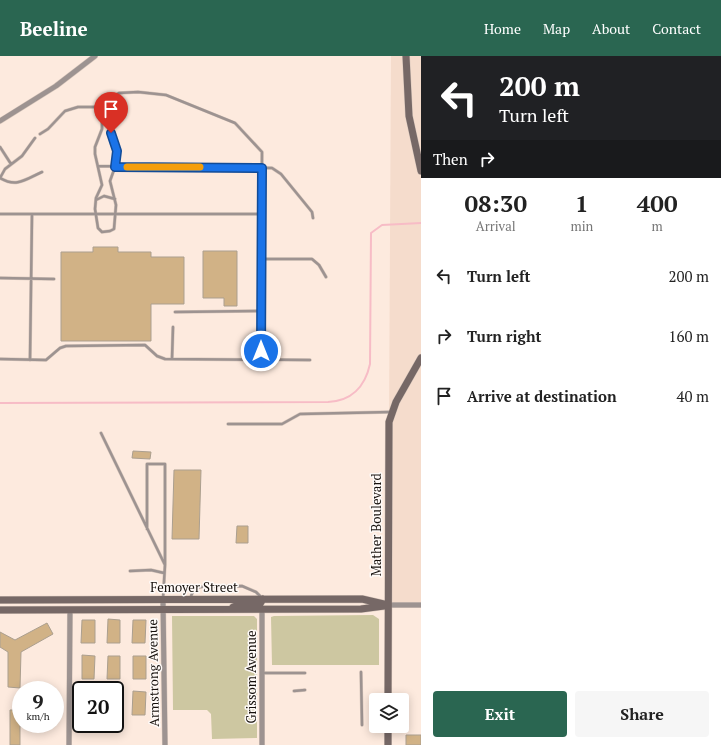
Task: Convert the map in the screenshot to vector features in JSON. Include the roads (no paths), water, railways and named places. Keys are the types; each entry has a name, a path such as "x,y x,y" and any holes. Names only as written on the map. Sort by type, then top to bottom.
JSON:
{"street":[{"path":"0,122 56,86 95,56"},
{"path":"406,56 408,109 421,171"},
{"name":"Mather Boulevard","path":"388,693 389,429 392,412 421,358"},
{"path":"225,610 241,604 260,604 263,599"},
{"name":"Femoyer Street","path":"0,600 362,599 388,605"},
{"name":"Armstrong Avenue","path":"163,600 165,745"},
{"name":"Femoyer Street","path":"0,610 361,610 388,605 421,605"},
{"path":"69,745 70,610"},
{"name":"Grissom Avenue","path":"262,610 262,745"},
{"path":"388,733 388,745"}],"lane":[{"path":"40,134 48,129 65,111 78,107 96,107 102,105 119,93 138,92 166,95 235,123 262,152 260,214 261,359"},
{"path":"102,105 102,129 95,147 95,154 102,185 96,200 96,214 98,228 102,232 114,229 116,214 116,199 110,181 115,167 117,151 111,133 110,100"},
{"path":"35,138 22,156 5,168 0,178 9,183 15,184 42,172"},
{"path":"0,147 11,164"},
{"path":"98,166 272,168 281,174 312,212 313,218"},
{"path":"96,200 104,196 116,199"},
{"path":"0,214 260,214"},
{"path":"30,360 32,214"},
{"path":"260,259 312,259 319,265 326,277"},
{"path":"0,278 54,279"},
{"path":"175,312 261,311"},
{"path":"172,359 173,327"},
{"path":"0,359 46,360 60,348 66,346 145,345 157,356 172,359 310,360"},
{"path":"228,424 282,424 300,414 392,412"},
{"path":"101,433 165,565"},
{"path":"147,529 148,464 165,464 165,565 163,600"},
{"path":"130,571 151,570 164,573"},
{"path":"190,599 193,591 200,587 242,586 256,592 263,599"},
{"path":"361,672 362,725"},
{"path":"262,673 304,673"},
{"path":"294,691 305,690"}],"waterway":[{"path":"0,403 328,402 344,399 350,396 361,386 365,380 370,364 371,233 382,225 421,223"}]}
